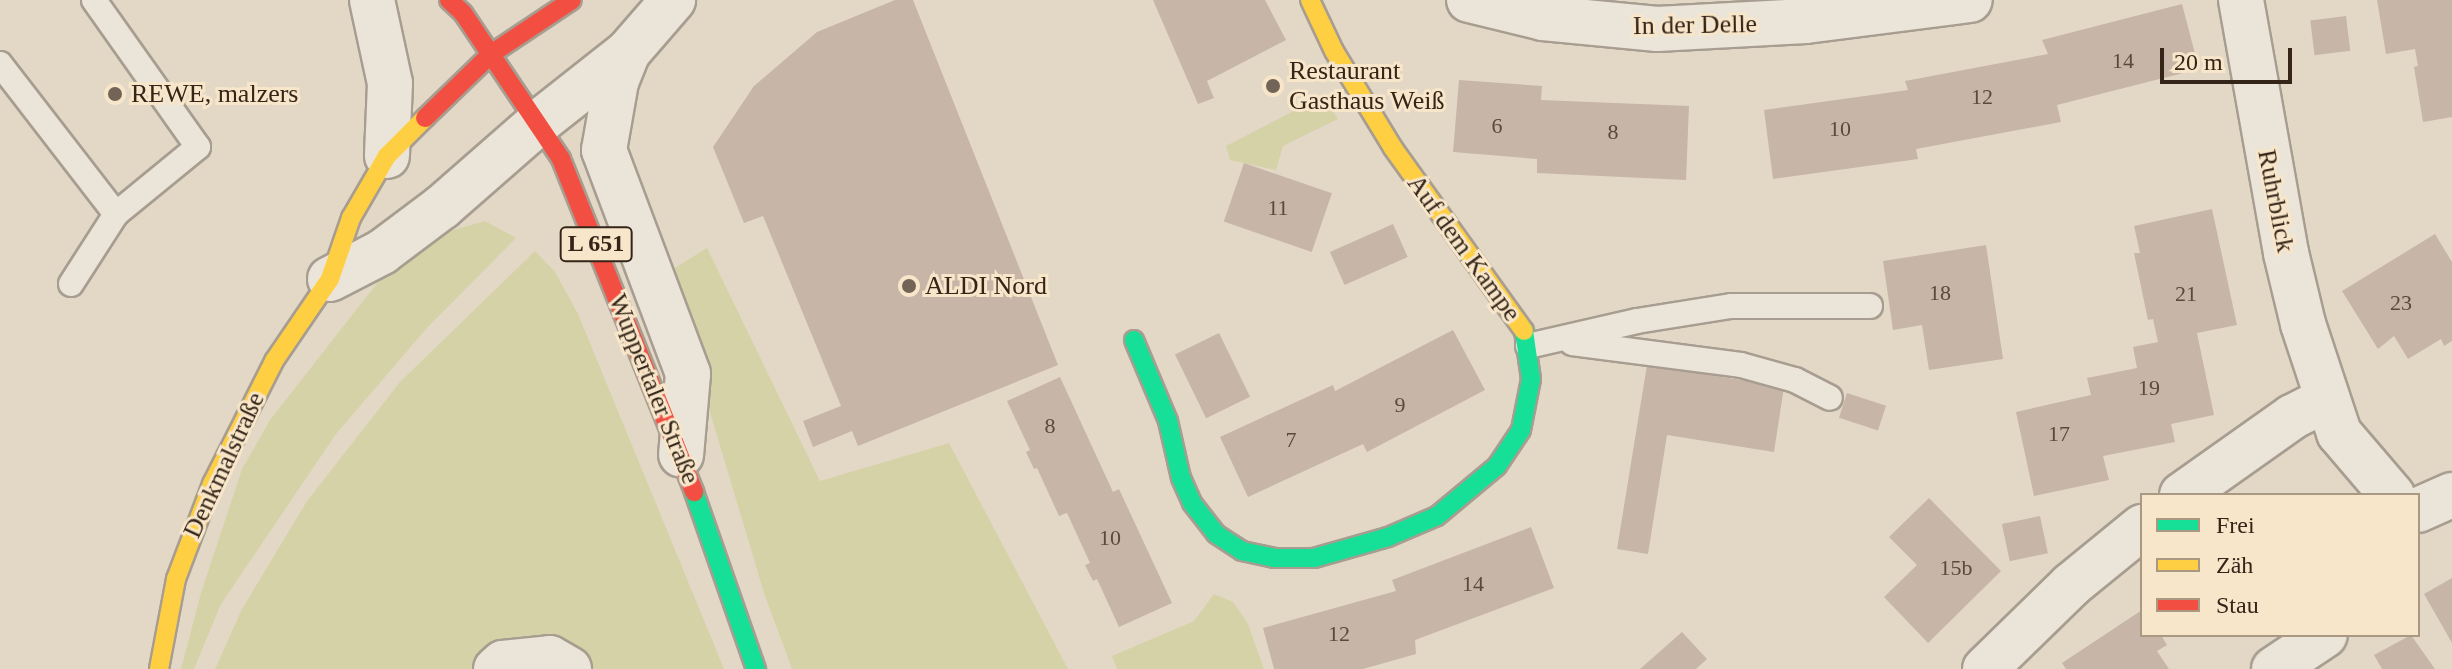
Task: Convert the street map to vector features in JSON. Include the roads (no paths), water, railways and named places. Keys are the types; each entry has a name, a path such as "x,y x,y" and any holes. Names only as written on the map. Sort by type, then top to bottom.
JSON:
{"street":[{"name":"Denkmalstraße","path":"372,0 390,83 387,156"},
{"name":"Wuppertaler Straße","path":"449,0 491,54 561,159 681,455 756,669"},
{"name":"Denkmalstraße","path":"159,669 176,579 212,484 274,361 330,279 351,218 387,156 491,54 572,0"},
{"path":"673,0 628,52 616,82 604,150 688,374 681,455"},
{"name":"Auf dem Kampe","path":"1134,340 1172,434 1181,478 1205,522 1242,551 1295,559 1346,551 1437,516 1497,466 1521,430 1531,379 1528,346 1509,306 1424,195 1385,137 1334,51 1310,0"},
{"name":"In der Delle","path":"1469,0 1543,18 1636,28 1807,10 1970,0"},
{"name":"Ruhrblick","path":"2241,0 2286,253 2327,399 2339,433 2390,493"},
{"name":"Denkmalstraße","path":"330,279 382,252 430,216 538,123 628,52"},
{"path":"2185,493 2292,417 2327,399"},
{"path":"2420,509 2452,495"},
{"path":"1985,669 2071,585 2140,529"},
{"path":"2274,669 2322,637"},
{"path":"496,669 503,663 550,658 569,669"}],"lane":[{"path":"71,284 116,214 198,147 94,0"},
{"path":"0,64 116,214"},
{"path":"1528,346 1637,321 1731,306 1870,306"},
{"path":"1556,342 1741,365 1795,380 1830,398"}],"place":[{"name":"Restaurant Gasthaus Weiß","path":"1273,86"},
{"name":"REWE, malzers","path":"115,94"},
{"name":"ALDI Nord","path":"909,286"}]}
